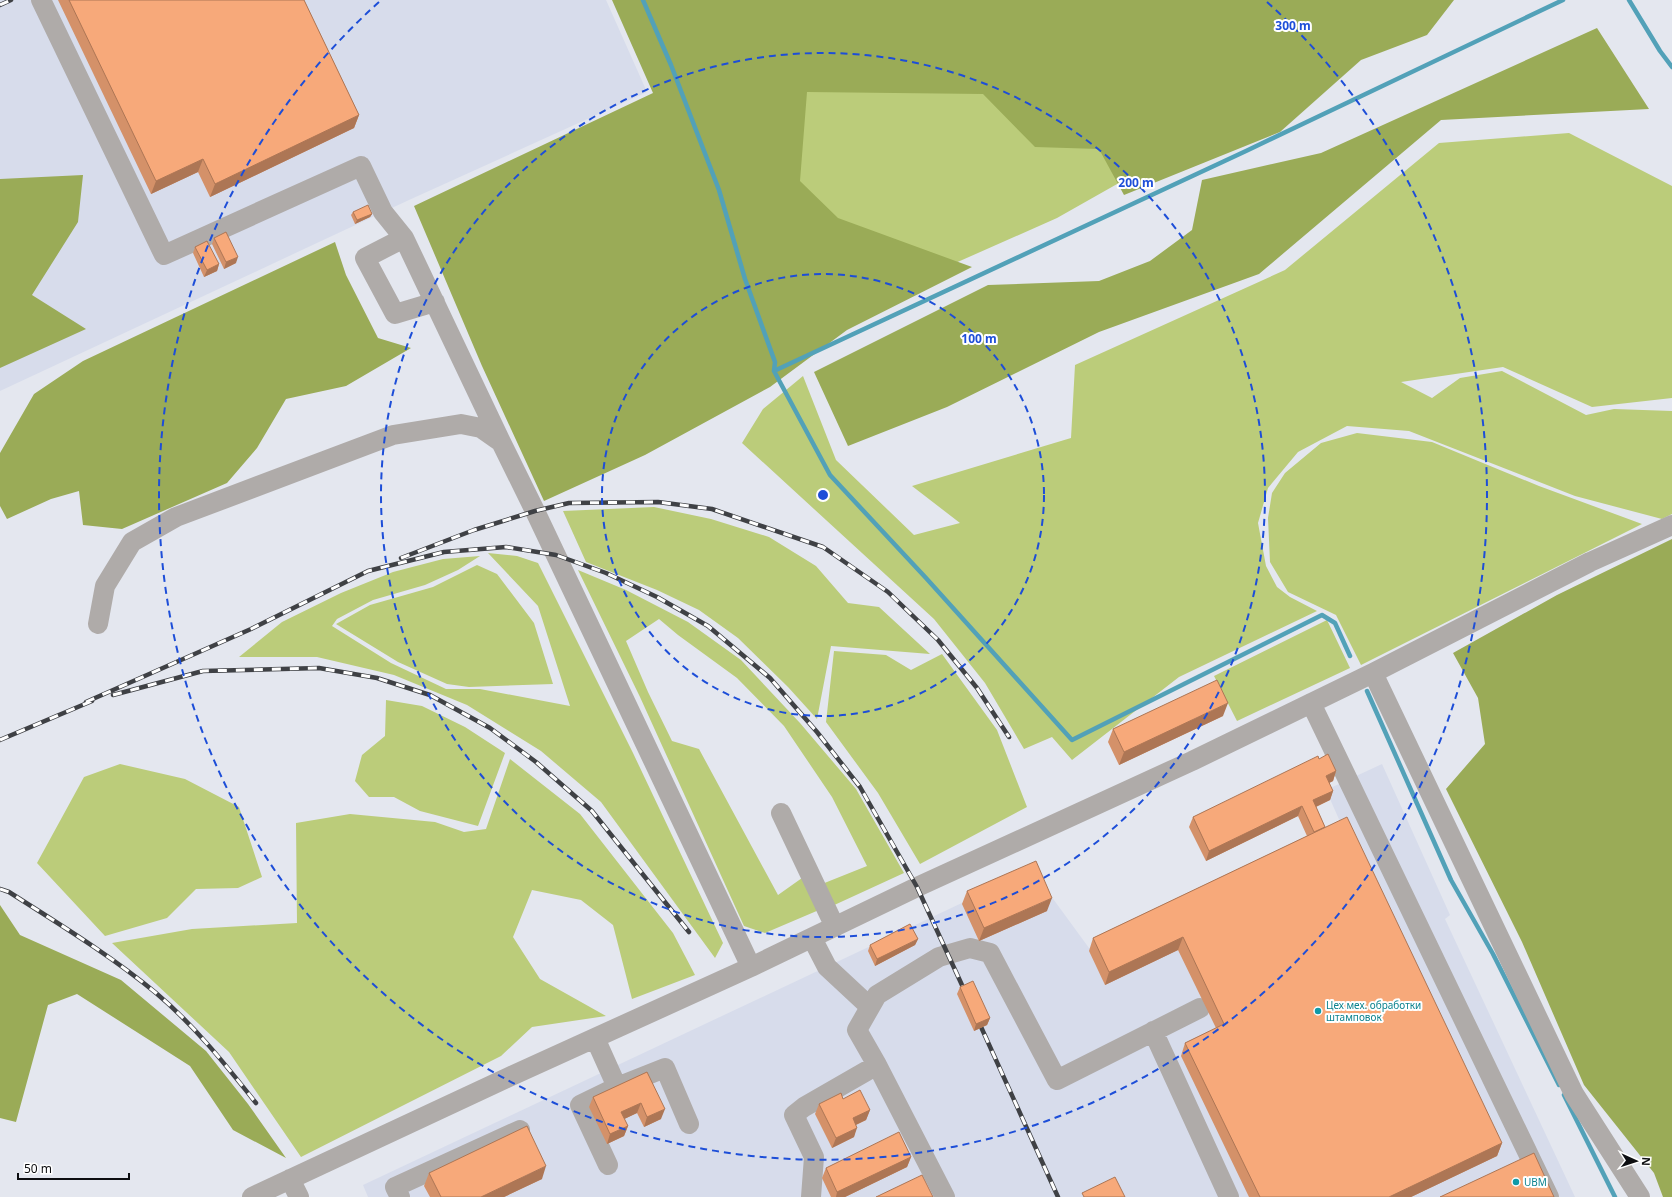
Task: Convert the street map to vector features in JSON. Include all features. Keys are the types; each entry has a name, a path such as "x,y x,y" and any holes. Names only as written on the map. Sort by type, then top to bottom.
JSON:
{"street":[{"path":"41,0 164,255 361,166 384,212 404,238 751,967"},
{"path":"404,238 364,258 395,314 435,302"},
{"path":"98,624 105,586 132,542 176,517 393,434 461,424 481,428 501,442"},
{"path":"252,1197 594,1038 751,967 917,887 1192,761 1373,673 1590,562 1672,525"},
{"path":"1373,673 1574,1094 1640,1197"},
{"path":"1311,703 1549,1197"},
{"path":"781,813 835,927"},
{"path":"812,938 827,966 870,1007"},
{"path":"946,1197 857,1030 877,995 939,957 970,948 990,953 1057,1080 1200,1008"},
{"path":"1153,1031 1229,1197"},
{"path":"594,1038 617,1087"},
{"path":"811,1197 814,1157 794,1115 804,1107 877,1065"},
{"path":"608,1165 580,1105 617,1087 664,1068 689,1124"},
{"path":"400,1197 395,1187 520,1130"},
{"path":"290,1179 299,1197"}],"shaded area":[{"path":"0,0 606,0 647,92 409,200 0,391"},
{"path":"1382,764 1450,915 1445,919 1575,1197 368,1197 363,1185 1032,870 1089,948 1312,842 1342,826 1326,790"}],"green space":[{"path":"612,0 1454,0 1427,35 1361,60 1280,132 1124,195 1099,149 1035,147 983,94 807,92 800,181 838,218 972,267 847,330 770,387 645,455 544,501 482,366 414,206 653,93"},
{"path":"1597,28 1649,109 1441,120 1259,274 1099,332 947,407 848,446 814,372 988,285 1099,281 1150,261 1192,230 1202,180 1321,153"},
{"path":"740,30 1202,136 1057,218 926,276 813,228"},
{"path":"1569,133 1672,186 1672,398 1592,407 1503,367 1401,382 1432,398 1460,378 1502,371 1586,415 1614,409 1672,411 1672,514 1662,519 1575,496 1409,431 1347,426 1298,452 1268,488 1258,523 1266,566 1277,587 1290,597 1317,611 1179,677 1072,760 1052,737 1024,749 985,683 934,619 742,443 763,409 803,376 836,460 914,535 960,523 912,486 1071,438 1075,365 1285,270 1439,143"},
{"path":"83,175 78,222 32,295 86,329 0,368 0,179"},
{"path":"335,242 346,275 378,338 411,348 346,386 286,399 257,448 227,483 122,529 83,525 79,491 51,499 7,519 0,506 0,453 34,394 83,361"},
{"path":"1357,433 1432,442 1539,486 1642,524 1361,665 1336,615 1288,592 1270,562 1268,518 1272,493 1285,473 1321,443"},
{"path":"654,507 711,519 769,537 816,566 848,603 879,607 930,654 831,646 817,719 788,687 738,638 699,610 657,590 586,562 563,511"},
{"path":"1672,539 1672,1197 1663,1197 1654,1173 1584,1085 1522,942 1446,789 1485,744 1478,698 1453,653 1557,595"},
{"path":"488,553 517,556 538,563 633,753 723,943 715,958 601,802 541,751 467,705 394,675 317,657 239,657 282,622 341,593 393,572 443,559 480,556 458,570 425,585 373,600 337,619 332,626 391,663 446,689 480,689 570,706 538,606"},
{"path":"477,565 497,574 534,623 553,684 469,687 447,684 398,662 336,624 370,605 433,587"},
{"path":"578,570 626,590 688,622 741,660 800,723 856,789 904,873 830,907 822,884 867,866 832,797 784,726 737,678 678,635 659,619 626,641 648,692 672,741 699,749 778,895 802,878 819,910 765,933 744,926 640,697"},
{"path":"1327,620 1350,668 1237,721 1214,676"},
{"path":"834,651 886,655 911,670 942,654 997,730 1027,807 920,864 878,793 826,722"},
{"path":"386,700 422,706 465,727 505,753 478,826 420,811 394,797 369,797 355,781 362,755 385,736"},
{"path":"510,759 580,814 673,933 695,975 632,999 613,925 581,900 532,890 513,937 540,979 606,1016 532,1027 501,1056 301,1157 229,1052 112,943 192,929 297,923 296,823 350,814 435,822 464,832 486,829"},
{"path":"120,764 185,779 239,807 262,877 238,888 196,889 167,918 105,936 37,863 84,777"},
{"path":"0,905 20,935 121,980 206,1051 248,1104 286,1158 233,1130 190,1066 77,994 48,1005 16,1122 0,1118"}],"building":[{"path":"69,0 304,0 359,115 215,184 203,159 156,181"},
{"path":"368,205 372,214 357,220 353,212"},
{"path":"226,232 238,257 226,262 214,238"},
{"path":"207,241 219,264 207,270 195,247"},
{"path":"1217,680 1228,703 1124,752 1113,729"},
{"path":"1328,754 1336,771 1326,776 1333,791 1313,800 1325,827 1314,832 1302,806 1209,851 1193,817 1318,756 1319,759"},
{"name":"Цех мех. обработки штамповок","path":"1347,817 1502,1143 1389,1197 1260,1197 1185,1043 1224,1024 1183,937 1109,972 1093,938"},
{"path":"1036,861 1052,898 984,928 967,891"},
{"path":"910,924 918,939 877,959 870,945"},
{"path":"973,981 990,1018 976,1024 960,987"},
{"path":"647,1072 665,1109 647,1117 641,1103 621,1112 628,1126 610,1134 593,1097"},
{"path":"860,1090 870,1110 853,1118 857,1128 836,1138 819,1104 841,1093 843,1099"},
{"path":"527,1126 546,1166 481,1197 441,1197 429,1173"},
{"path":"899,1132 911,1157 837,1192 826,1168"},
{"path":"1534,1153 1554,1197 1440,1197"},
{"path":"922,1175 933,1197 876,1197"},
{"path":"1115,1177 1125,1197 1084,1197 1082,1193"}],"waterway":[{"path":"643,0 671,65 719,190 745,279 775,362 774,371 830,475 926,578 1072,740 1322,615 1335,623 1350,656"},
{"path":"774,371 1246,151 1563,0"},
{"path":"1629,0 1660,51 1672,67"},
{"path":"1367,691 1451,880 1493,954 1559,1085"},
{"path":"1564,1095 1615,1197"}],"railway":[{"path":"0,5 11,0"},
{"path":"401,558 474,530 535,511 569,503 658,502 712,509 823,547 888,592 938,640 977,688 1009,737"},
{"path":"86,702 251,629 368,571 444,552 506,547 556,555 606,573 657,597 708,626 770,678 817,732 860,787 917,887 967,996"},
{"path":"113,695 203,671 319,668 377,678 430,695 490,728 536,762 592,811 689,932"},
{"path":"0,740 92,701"},
{"path":"0,889 9,892 84,940 156,993 183,1018 221,1059 256,1103"},
{"path":"977,1018 1058,1197"}],"place":[{"name":"Цех мех. обработки штамповок","path":"1318,1011"},
{"name":"UBM","path":"1516,1182"}]}
